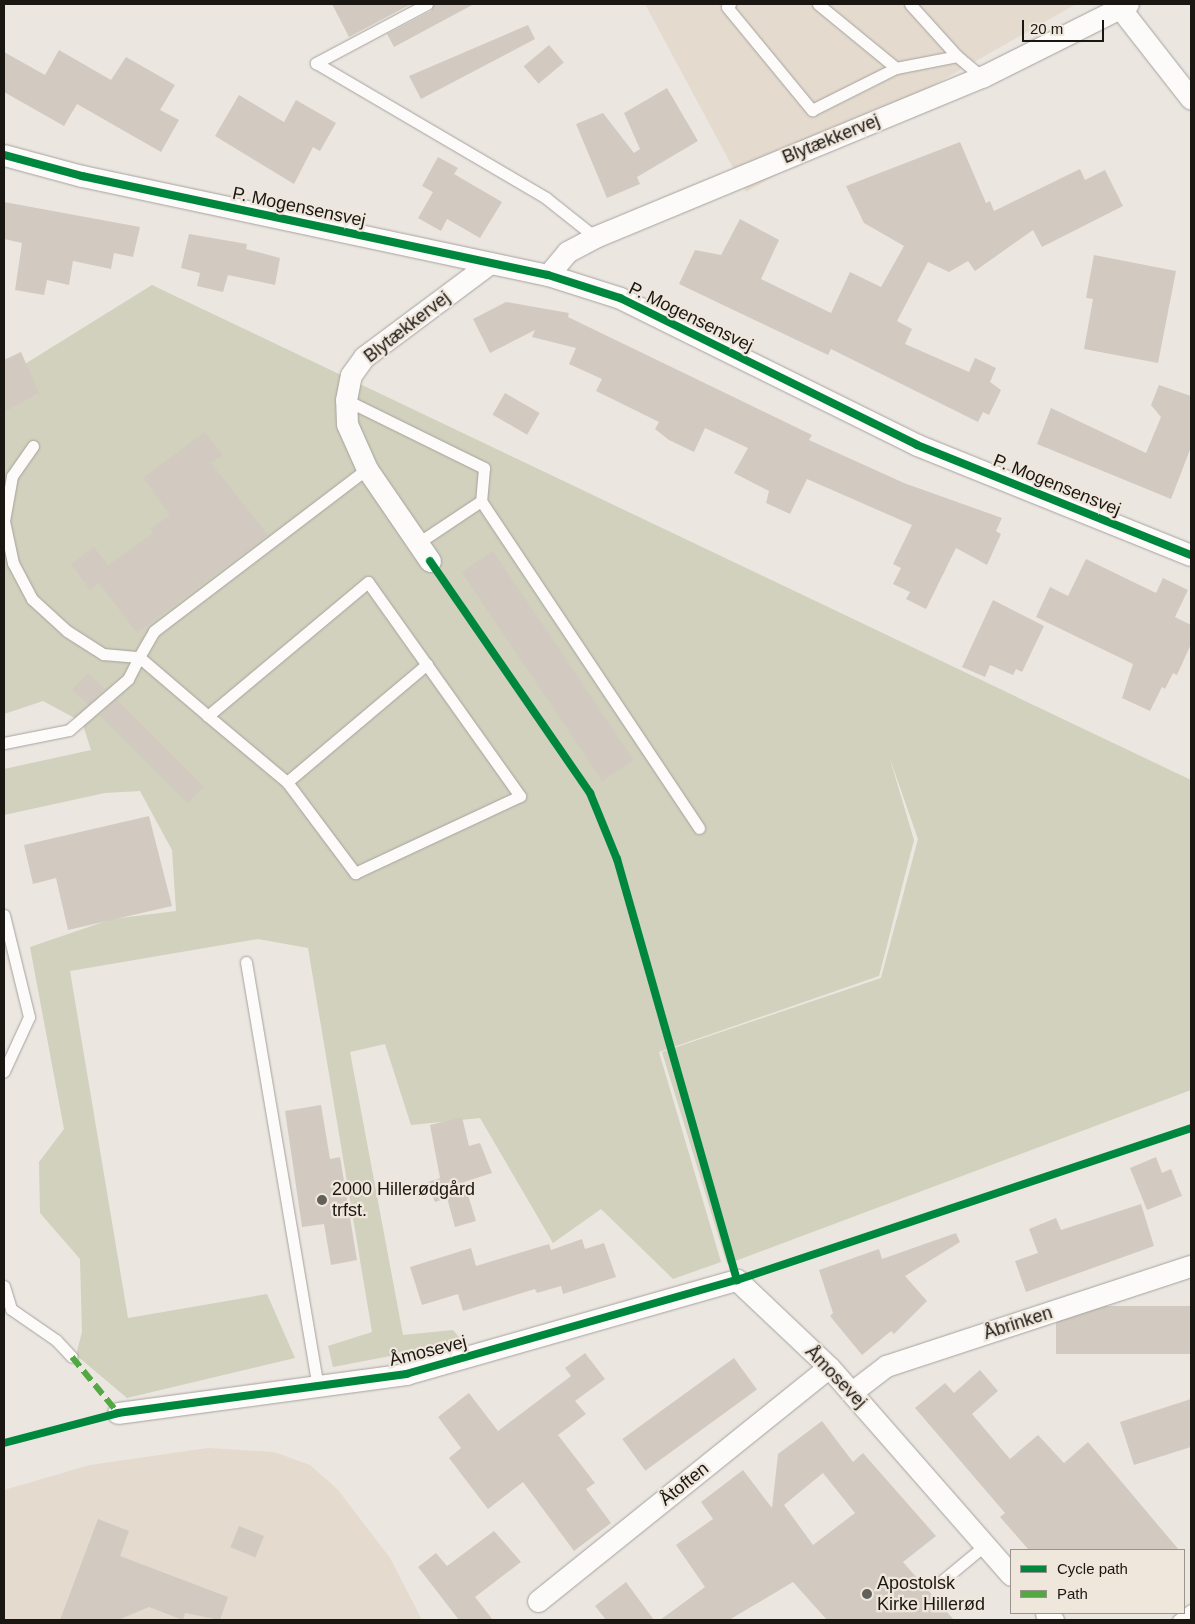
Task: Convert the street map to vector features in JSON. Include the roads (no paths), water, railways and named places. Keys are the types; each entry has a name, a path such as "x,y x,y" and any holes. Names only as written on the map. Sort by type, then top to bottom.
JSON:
{"street":[{"name":"Blytækkervej","path":"548,276 567,252 595,237 982,77 1124,6 1191,99"},
{"name":"P. Mogensensvej","path":"4,155 82,176 548,276 620,298 917,446 1191,554"},
{"name":"Blytækkervej","path":"430,561 367,469 347,424 346,400 351,375 364,357 490,263"},
{"name":"Åbrinken","path":"852,1392 886,1366 1191,1266"},
{"name":"Åmosevej","path":"118,1413 406,1374 737,1280 829,1367 1010,1574"},
{"name":"Åtoften","path":"538,1601 829,1367"}],"lane":[{"path":"427,4 316,63 546,198 595,237"},
{"path":"730,4 727,7 812,110 896,68 957,56"},
{"path":"818,4 896,68"},
{"path":"910,4 957,56 982,77"},
{"path":"346,400 484,468 481,501 699,828"},
{"path":"32,446 12,476 4,521 13,563 32,598 66,631 103,654 139,657 208,716 287,782 355,873 520,796 368,582 208,716"},
{"path":"4,743 69,730 128,679 154,631 367,469"},
{"path":"418,543 481,501"},
{"path":"287,782 427,664"},
{"path":"4,915 28,1017 4,1071"},
{"path":"246,962 318,1386"},
{"path":"4,1286 11,1309 56,1340 72,1358"},
{"path":"943,1580 984,1546"},
{"path":"1178,1620 1191,1610"}],"place":[{"name":"2000 Hillerødgård trfst.","path":"322,1200"},
{"name":"Apostolsk Kirke Hillerød","path":"867,1594"}]}
